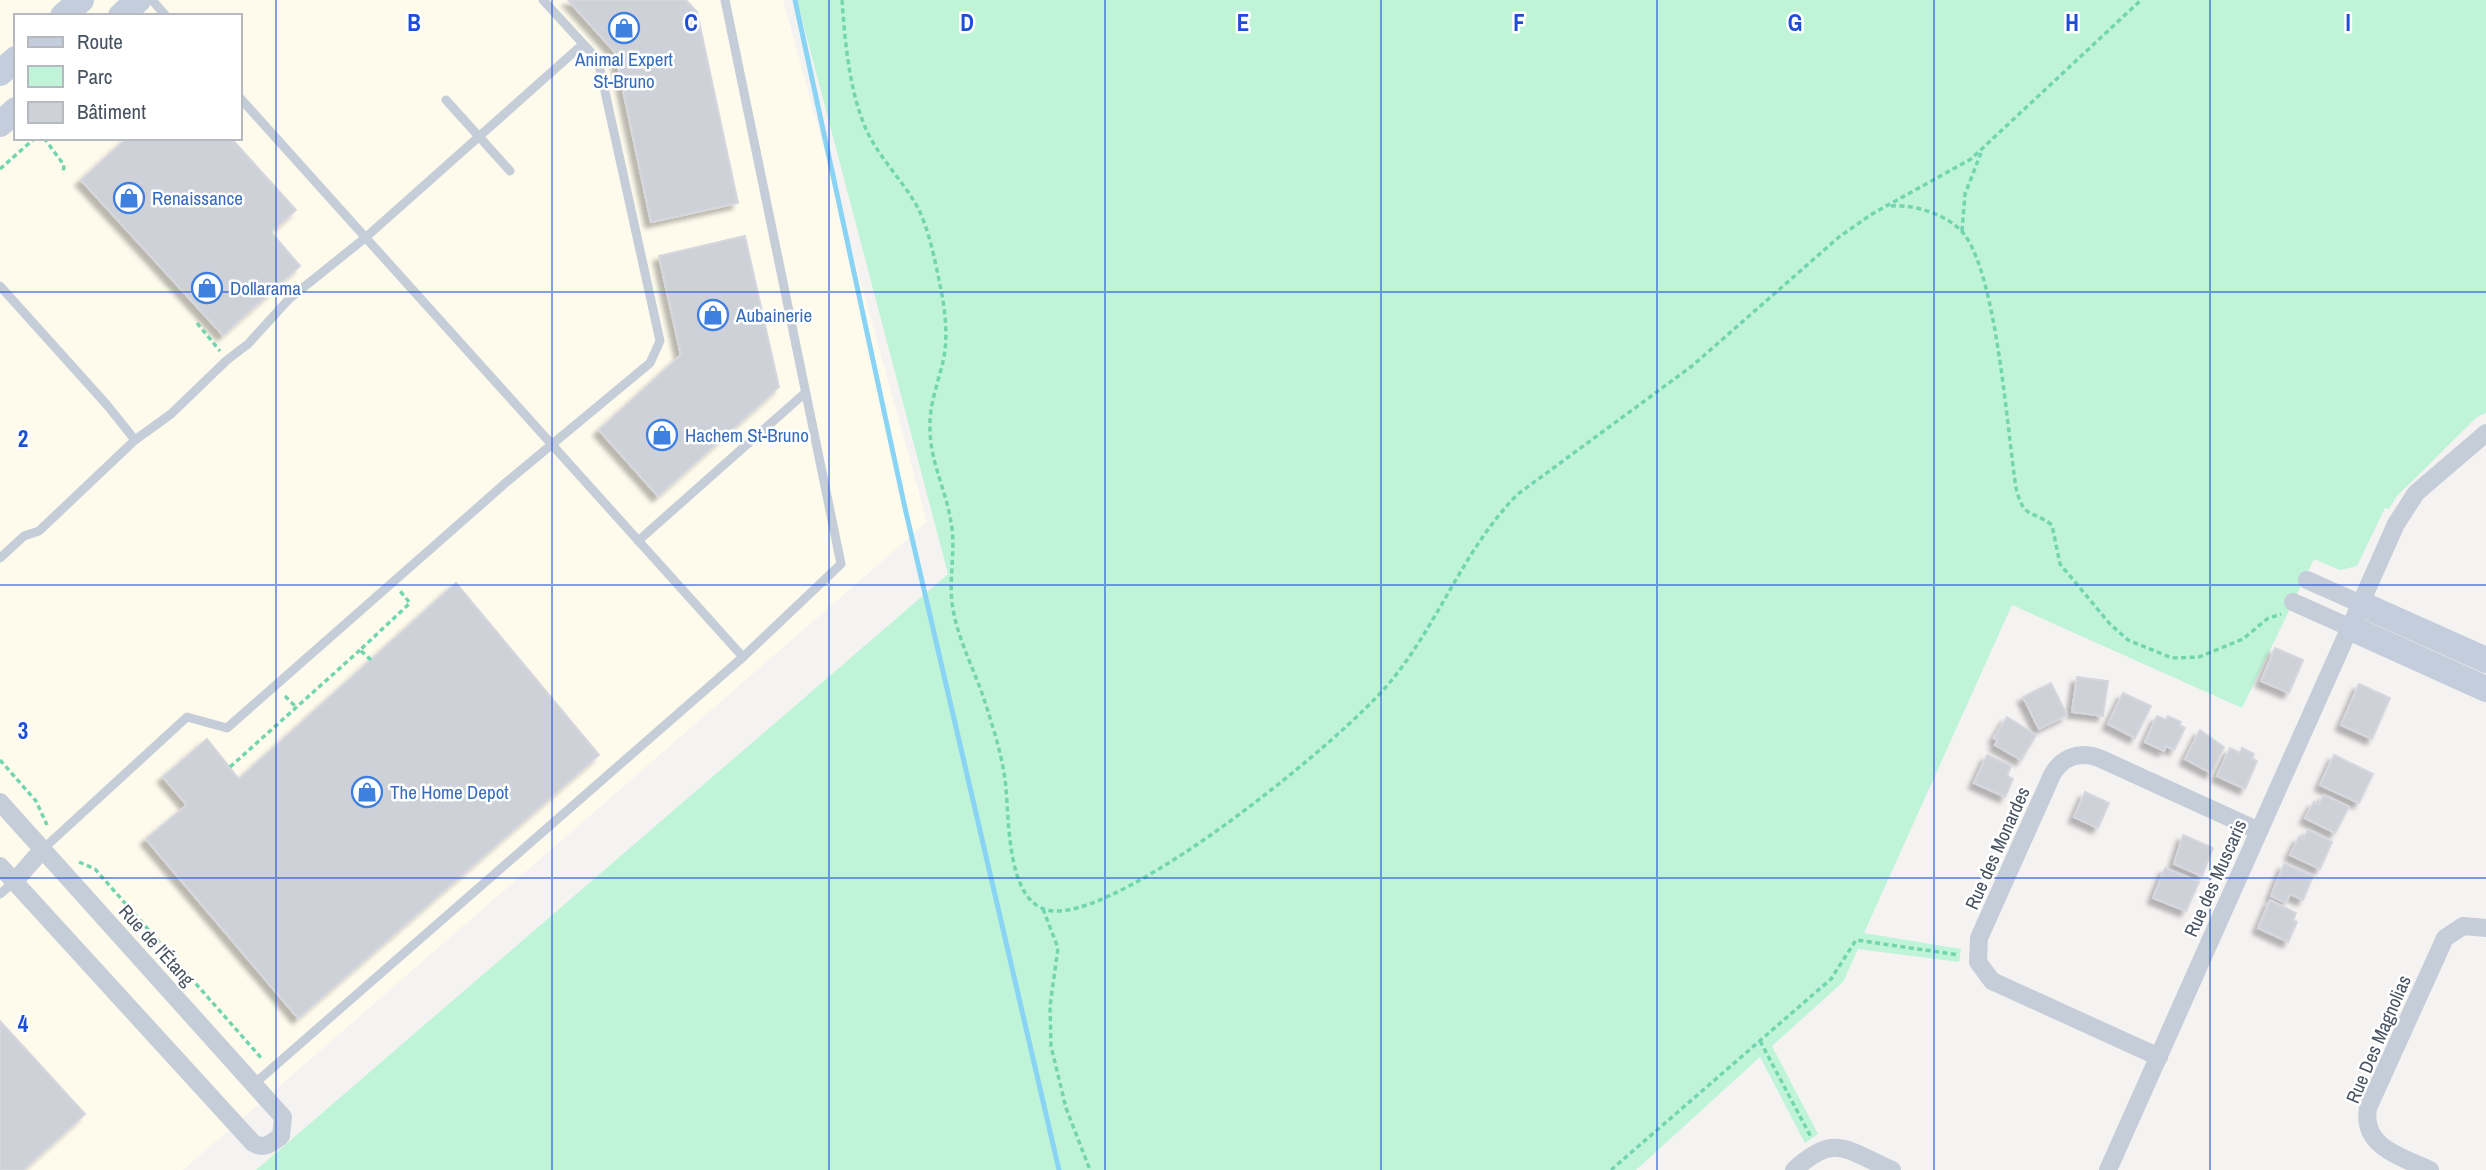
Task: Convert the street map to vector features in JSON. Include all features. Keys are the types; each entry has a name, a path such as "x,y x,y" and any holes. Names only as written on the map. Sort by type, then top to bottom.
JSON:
{"street":[{"path":"65,14 81,0"},
{"path":"123,14 138,0"},
{"path":"0,73 14,60"},
{"path":"0,124 14,112"},
{"name":"Rue des Muscaris","path":"2108,1170 2396,524 2409,501 2486,433"},
{"path":"2307,580 2356,616 2486,689"},
{"path":"2298,604 2356,616 2486,660"},
{"name":"Rue des Monardes","path":"2159,1056 1992,981 1978,962 1979,938 2052,775 2069,758 2087,755 2099,758 2259,831"},
{"name":"Rue de l'Étang","path":"0,802 49,843 284,1117 281,1136 274,1142 259,1147 253,1143 14,882"},
{"path":"0,866 14,882 49,843"},
{"name":"Rue Des Magnolias","path":"2430,1170 2378,1144 2368,1127 2368,1108 2445,938 2463,926 2486,928"},
{"path":"1794,1170 1814,1152 1830,1146 1846,1149 1892,1170"}],"lane":[{"path":"152,0 164,14"},
{"path":"49,843 187,717 227,728 650,363 660,341 598,60 543,0"},
{"path":"254,1084 743,657 841,564 724,0"},
{"path":"0,558 24,536 38,531 135,440 171,414 227,360 248,344 289,299 365,238 583,44"},
{"path":"242,100 743,657"},
{"path":"446,100 510,171"},
{"path":"0,286 135,440"},
{"path":"638,541 805,393"},
{"path":"0,894 14,882"}],"path":[{"path":"842,0 854,92 865,128 886,165 920,213 940,284 946,344 930,425 935,465 952,524 953,607 960,641 985,703 1003,769 1008,831 1020,882 1034,904 1043,909 1062,911 1081,906 1154,873 1244,809 1327,743 1373,700 1402,667 1494,521 1518,494 1651,398 1711,350 1823,250 1856,225 1958,169 2141,0"},
{"path":"0,169 33,140"},
{"path":"45,140 64,165 63,174"},
{"path":"1962,232 1965,194 1982,149"},
{"path":"1888,207 1920,209 1941,217 1962,232 1976,257 1986,289 2019,499 2026,513 2052,525 2057,559 2065,572 2123,637 2181,660 2199,657 2243,639 2274,616 2298,604"},
{"path":"197,323 227,360"},
{"path":"230,767 410,603"},
{"path":"2274,616 2282,619"},
{"path":"360,650 371,660"},
{"name":"Rue de l'Étang","path":"0,761 36,801 46,824 49,843 76,861 95,869 259,1052 270,1071"},
{"path":"1043,909 1058,948 1050,1006 1051,1046 1066,1108 1090,1170"},
{"path":"1611,1170 1831,979 1856,940 1959,955"},
{"path":"1759,1041 1811,1137"}],"shaded area":[{"path":"0,0 783,0 927,522 183,1170 0,1170"}],"green space":[{"path":"797,0 2486,0 2486,413 2477,417 2397,496 2389,509 2385,508 2357,566 2340,570 2314,559 2242,708 2012,605 1864,933 1961,949 1959,962 1858,949 1843,982 1772,1046 1818,1134 1805,1143 1760,1057 1636,1170 256,1170 948,574"}],"building":[{"path":"568,0 686,0 697,12 738,203 651,222 615,52"},
{"path":"125,140 233,140 296,210 271,232 300,266 223,335 81,180"},
{"path":"745,236 779,387 658,496 599,430 681,355 659,256"},
{"name":"The Home Depot","path":"456,583 599,755 298,1018 146,839 187,805 163,777 207,739 239,779"},
{"path":"2275,648 2303,660 2289,693 2261,681"},
{"path":"2077,677 2108,681 2103,716 2072,712"},
{"path":"2051,683 2067,715 2039,729 2023,697"},
{"path":"2359,684 2390,698 2372,739 2341,725"},
{"path":"2123,693 2151,706 2135,738 2108,724"},
{"path":"2157,716 2166,720 2168,716 2181,722 2179,725 2185,728 2174,750 2166,746 2164,751 2145,742"},
{"path":"2007,717 2036,735 2021,760 1995,745 1998,740 1994,738"},
{"path":"2200,730 2224,747 2211,773 2185,759"},
{"path":"2230,748 2240,753 2242,748 2254,754 2252,758 2257,761 2245,789 2217,776"},
{"path":"1987,755 2011,766 2007,776 2013,779 2005,797 1974,783"},
{"path":"2334,755 2373,774 2359,803 2320,785"},
{"path":"2085,792 2109,803 2098,828 2074,817"},
{"path":"2324,795 2349,807 2335,833 2305,818 2314,802 2319,804"},
{"path":"2308,830 2332,842 2320,869 2290,855 2299,837 2303,839"},
{"path":"2183,835 2213,848 2202,876 2174,864"},
{"path":"2284,864 2313,876 2303,900 2290,894 2286,903 2271,896"},
{"path":"2165,868 2199,882 2186,911 2153,898"},
{"path":"2270,900 2296,913 2293,920 2297,922 2288,942 2258,928"},
{"path":"0,1021 85,1114 23,1170 0,1170"}],"waterway":[{"path":"795,0 905,508 1059,1170"}],"place":[{"name":"Animal Expert St-Bruno","path":"624,28"},
{"name":"Renaissance","path":"129,198"},
{"name":"Dollarama","path":"207,288"},
{"name":"Aubainerie","path":"713,315"},
{"name":"Hachem St-Bruno","path":"662,435"},
{"name":"The Home Depot","path":"367,792"}]}
